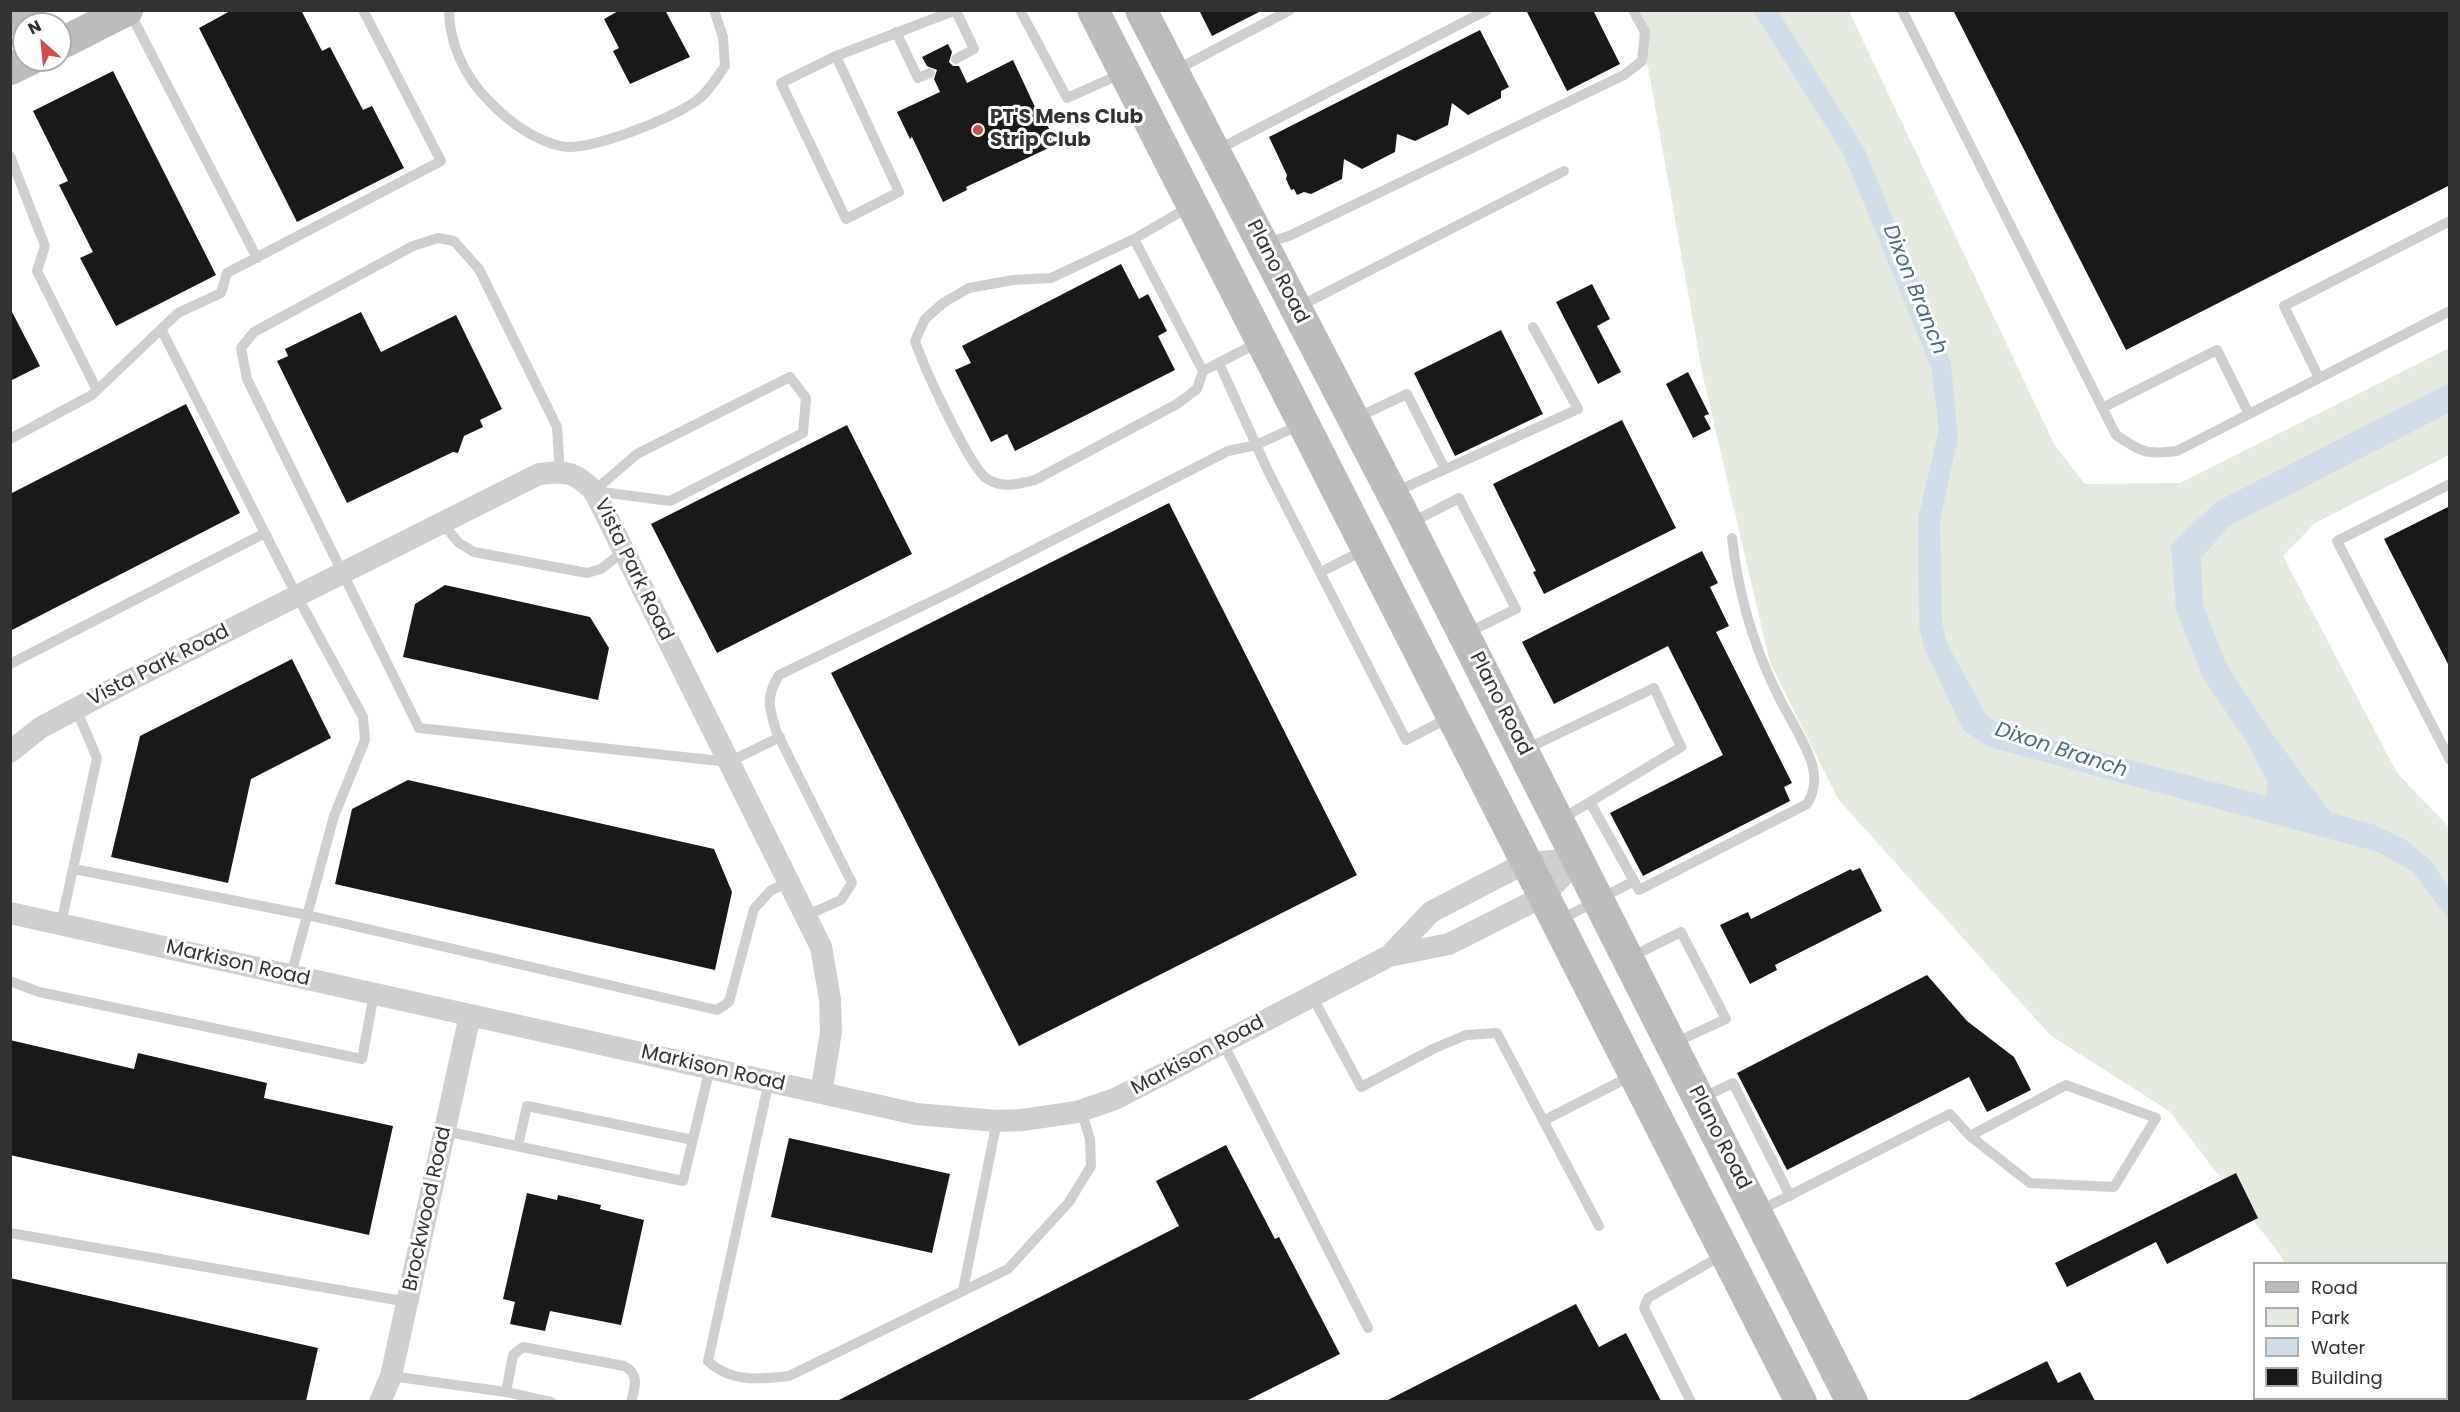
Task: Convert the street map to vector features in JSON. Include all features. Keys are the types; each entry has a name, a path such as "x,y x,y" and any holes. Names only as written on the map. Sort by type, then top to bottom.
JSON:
{"main road":[{"path":"10,20 30,10"},
{"path":"72,38 128,10"},
{"path":"1093,10 1525,863 1801,1401"},
{"name":"Plano Road","path":"1141,10 1524,750 1852,1401"},
{"path":"1124,72 1173,72"},
{"path":"1302,423 1349,411"}],"street":[{"name":"Vista Park Road","path":"10,752 40,728 76,709 539,474 560,472 577,475 594,491 821,947 830,999 831,1032 821,1093"},
{"name":"Markison Road","path":"1389,956 1431,912 1525,863 1579,859"},
{"name":"Markison Road","path":"10,913 916,1114 998,1121 1022,1120 1081,1110 1115,1099 1389,956 1449,944 1549,910 1579,859"},
{"name":"Brockwood Road","path":"380,1401 391,1376 470,1015"}],"lane":[{"path":"128,10 257,258"},
{"path":"10,439 97,390 178,313 221,293 227,273 441,161 363,10"},
{"path":"449,10 454,46 475,87 498,110 528,133 562,147 604,142 660,119 697,100 725,66 723,38 714,10"},
{"path":"1020,10 1066,98 1124,72"},
{"path":"1173,72 1290,10"},
{"path":"1214,152 1487,10"},
{"path":"1262,244 1289,236 1624,75 1642,61 1645,32 1633,10"},
{"path":"1902,10 2116,435 2152,454 2176,451 2450,311"},
{"path":"837,56 899,192 846,219 781,83 837,56 956,11 974,49 956,60"},
{"path":"896,32 918,78 930,73"},
{"path":"10,156 45,246 37,271 97,390"},
{"path":"1296,308 1564,171"},
{"path":"1134,239 1203,371 1197,390 1178,404 1035,480 1010,486 986,478 971,457 923,365 915,341 925,319 943,303 969,288 1013,280 1051,278 1134,239 1192,206"},
{"path":"2319,378 2284,306 2450,221"},
{"path":"560,472 557,427 479,269 454,241 438,238 413,246 254,332 241,348 247,379 419,728 729,762 780,737"},
{"path":"1392,494 1578,409 1533,327"},
{"path":"161,329 297,596 363,717 365,740 334,816 291,975"},
{"path":"1203,371 1260,341"},
{"path":"2102,408 2217,350 2249,414"},
{"path":"1219,363 1256,445 1406,740 1451,716"},
{"path":"790,377 806,398 802,433 670,501 594,491 637,454 790,377"},
{"path":"1349,411 1407,394 1445,469"},
{"path":"805,916 841,900 852,883 780,737 771,712 769,690 779,675 953,591 1228,451 1256,445 1302,423"},
{"path":"2450,484 2337,541 2450,760"},
{"path":"1408,524 1459,498 1516,609 1464,634"},
{"path":"442,523 466,549 588,573 601,568 624,551"},
{"path":"10,664 265,533"},
{"path":"1590,802 1639,890 1807,804 1813,794 1815,782 1811,763 1774,687 1745,609 1732,538"},
{"path":"1321,572 1366,549"},
{"path":"1524,750 1654,688 1681,747 1559,820"},
{"path":"61,924 97,758 76,709"},
{"path":"74,869 307,915 717,1010 729,1002 753,909 770,891 788,882"},
{"path":"1549,910 1599,900 1634,881"},
{"path":"1629,958 1681,932 1726,1019 1672,1044"},
{"path":"10,981 39,992 362,1059 374,994"},
{"path":"1312,996 1361,1087 1434,1048 1466,1035 1497,1033 1599,1226"},
{"path":"1223,1043 1368,1328"},
{"path":"445,1131 683,1181 710,1068"},
{"path":"1543,1121 1633,1075"},
{"path":"769,1081 708,1360 720,1372 749,1379 789,1376 1008,1269 1069,1202 1091,1166 1090,1139 1081,1110"},
{"path":"1700,1099 1733,1083 1790,1196"},
{"path":"1757,1212 1950,1114 1970,1136 2030,1183 2114,1187 2156,1118 2066,1085 1970,1136"},
{"path":"518,1146 527,1106 693,1140"},
{"path":"963,1290 998,1121"},
{"path":"10,1233 408,1302"},
{"path":"1691,1401 1644,1308 1648,1298 1725,1253"},
{"path":"506,1392 513,1355 523,1347 624,1366 632,1371 636,1379 631,1401"},
{"path":"391,1376 506,1392 551,1401"}],"green space":[{"path":"1634,11 1849,11 2054,444 2085,484 2180,483 2449,348 2449,455 2315,523 2283,556 2397,773 2449,827 2449,1401 2332,1402 2331,1400 2448,1400 2448,1262 2284,1262 2169,1111 2050,1035 1838,799 1770,663 1703,377 1648,67"}],"water":[{"name":"Dixon Branch","path":"1753,11 1778,11 1865,150 1951,363 1958,438 1940,520 1942,621 1947,643 1986,715 2005,727 2267,796 2267,780 2246,741 2203,678 2176,610 2171,545 2216,502 2449,383 2449,413 2229,526 2201,558 2203,605 2227,665 2268,728 2331,813 2373,824 2406,840 2431,861 2449,888 2449,919 2413,872 2378,852 1989,747 1963,730 1925,650 1919,627 1918,518 1939,430 1931,367 1844,155"}],"building":[{"path":"232,10 301,10 322,51 330,47 363,110 372,106 404,168 297,222 199,28"},
{"path":"620,10 665,10 690,57 630,84 613,51 619,48 604,19"},
{"path":"1199,10 1263,10 1212,36"},
{"path":"1526,10 1593,10 1620,64 1567,91"},
{"path":"1953,10 2450,10 2450,185 2126,350"},
{"path":"1480,30 1509,87 1501,91 1501,98 1468,115 1452,103 1448,125 1415,141 1397,134 1395,152 1362,169 1344,159 1342,179 1311,194 1304,192 1297,195 1294,189 1291,190 1286,179 1287,175 1269,137"},
{"name":"PT'S Mens Club Strip Club","path":"948,44 952,52 949,62 953,66 959,66 967,83 1013,60 1042,122 1045,121 1057,144 966,187 967,190 943,202 912,137 910,139 897,112 940,92 934,79 937,70 927,66 922,57"},
{"path":"113,71 216,275 116,326 80,258 93,252 59,185 68,181 33,111"},
{"path":"1121,264 1139,299 1148,294 1167,331 1158,336 1175,370 1015,451 1007,434 991,442 955,370 971,363 962,346"},
{"path":"1592,284 1610,319 1597,326 1621,372 1598,384 1556,302"},
{"path":"10,308 40,366 10,381"},
{"path":"361,312 381,352 456,315 502,409 480,420 483,427 464,436 458,453 453,452 347,503 277,361 288,356 285,349"},
{"path":"1501,330 1543,414 1455,456 1414,373"},
{"path":"1688,372 1709,414 1704,416 1711,429 1693,438 1666,384"},
{"path":"186,404 240,513 10,631 10,494"},
{"path":"1622,420 1676,528 1544,594 1533,572 1536,571 1493,484"},
{"path":"847,425 912,554 717,653 651,524"},
{"path":"1169,503 1357,875 1019,1046 831,673"},
{"path":"2450,506 2450,668 2384,539"},
{"path":"1702,551 1718,583 1710,587 1729,626 1716,632 1792,783 1784,787 1790,801 1643,876 1610,813 1723,755 1668,646 1554,704 1522,642"},
{"path":"445,585 590,617 609,648 598,700 403,657 415,604"},
{"path":"292,659 331,738 251,779 228,883 111,857 140,736"},
{"path":"408,780 714,849 732,892 715,970 335,884 352,809"},
{"path":"1860,868 1882,911 1775,965 1777,970 1750,984 1720,925 1748,912 1751,919 1851,869 1852,871"},
{"path":"1927,975 1967,1021 2014,1057 2031,1090 1987,1112 1969,1077 1787,1170 1737,1073"},
{"path":"10,1040 134,1069 138,1053 267,1083 264,1098 393,1126 369,1235 10,1155"},
{"path":"789,1138 950,1174 932,1253 771,1217"},
{"path":"1226,1145 1275,1239 1279,1237 1340,1354 1246,1401 837,1401 1179,1226 1156,1181"},
{"path":"2236,1173 2258,1218 2167,1264 2156,1242 2067,1287 2055,1263"},
{"path":"527,1193 557,1200 558,1195 601,1205 600,1209 644,1220 621,1325 550,1311 545,1331 510,1324 515,1302 503,1299"},
{"path":"10,1278 318,1348 306,1401 10,1401"},
{"path":"1576,1304 1599,1347 1626,1333 1661,1401 1386,1401"},
{"path":"2047,1361 2058,1383 2080,1372 2095,1401 1966,1401"}],"place":[{"name":"PT'S Mens Club Strip Club","path":"978,130"}]}
